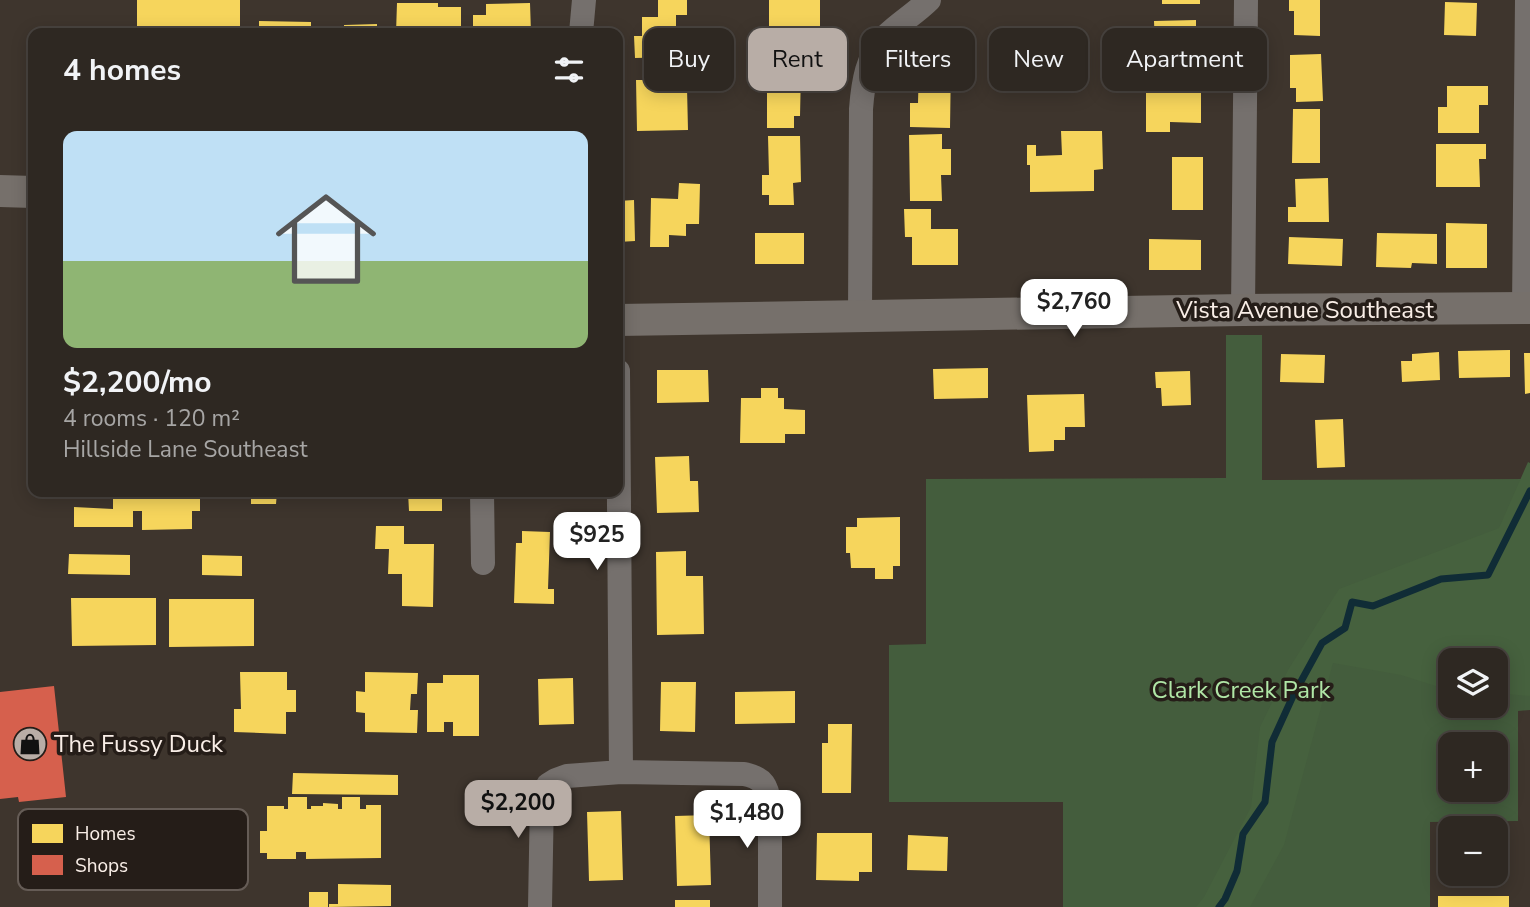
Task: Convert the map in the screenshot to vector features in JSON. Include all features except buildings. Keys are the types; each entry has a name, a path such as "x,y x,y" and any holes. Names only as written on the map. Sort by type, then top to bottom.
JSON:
{"main road":[{"path":"0,191 28,192"},
{"name":"Vista Avenue Southeast","path":"623,320 1527,308"}],"street":[{"path":"581,28 584,0"},
{"path":"860,317 863,84 875,50 885,37 929,0"},
{"path":"1243,310 1246,0"},
{"path":"1527,0 1527,308"},
{"path":"482,497 483,563"},
{"path":"619,497 621,772"},
{"path":"540,907 542,797 548,785 567,776 621,772 744,774 755,776 765,784 770,805 770,907"}],"green space":[{"name":"Clark Creek Park","path":"1226,335 1262,335 1262,480 1528,479 1530,710 1518,711 1518,821 1508,821 1508,816 1438,816 1438,822 1430,822 1430,907 1063,907 1063,802 889,802 889,645 926,644 926,479 1226,478"},
{"path":"1528,462 1530,696 1508,694 1508,648 1438,648 1438,687 1401,675 1333,663 1284,845 1250,907 1196,907 1204,897 1251,807 1260,727 1288,670 1339,589 1499,528"}],"waterway":[{"path":"1219,907 1237,871 1243,834 1265,802 1272,742 1322,643 1345,628 1352,602 1373,606 1441,579 1488,575 1530,491"}],"place":[{"name":"The Fussy Duck","path":"30,744"}]}
